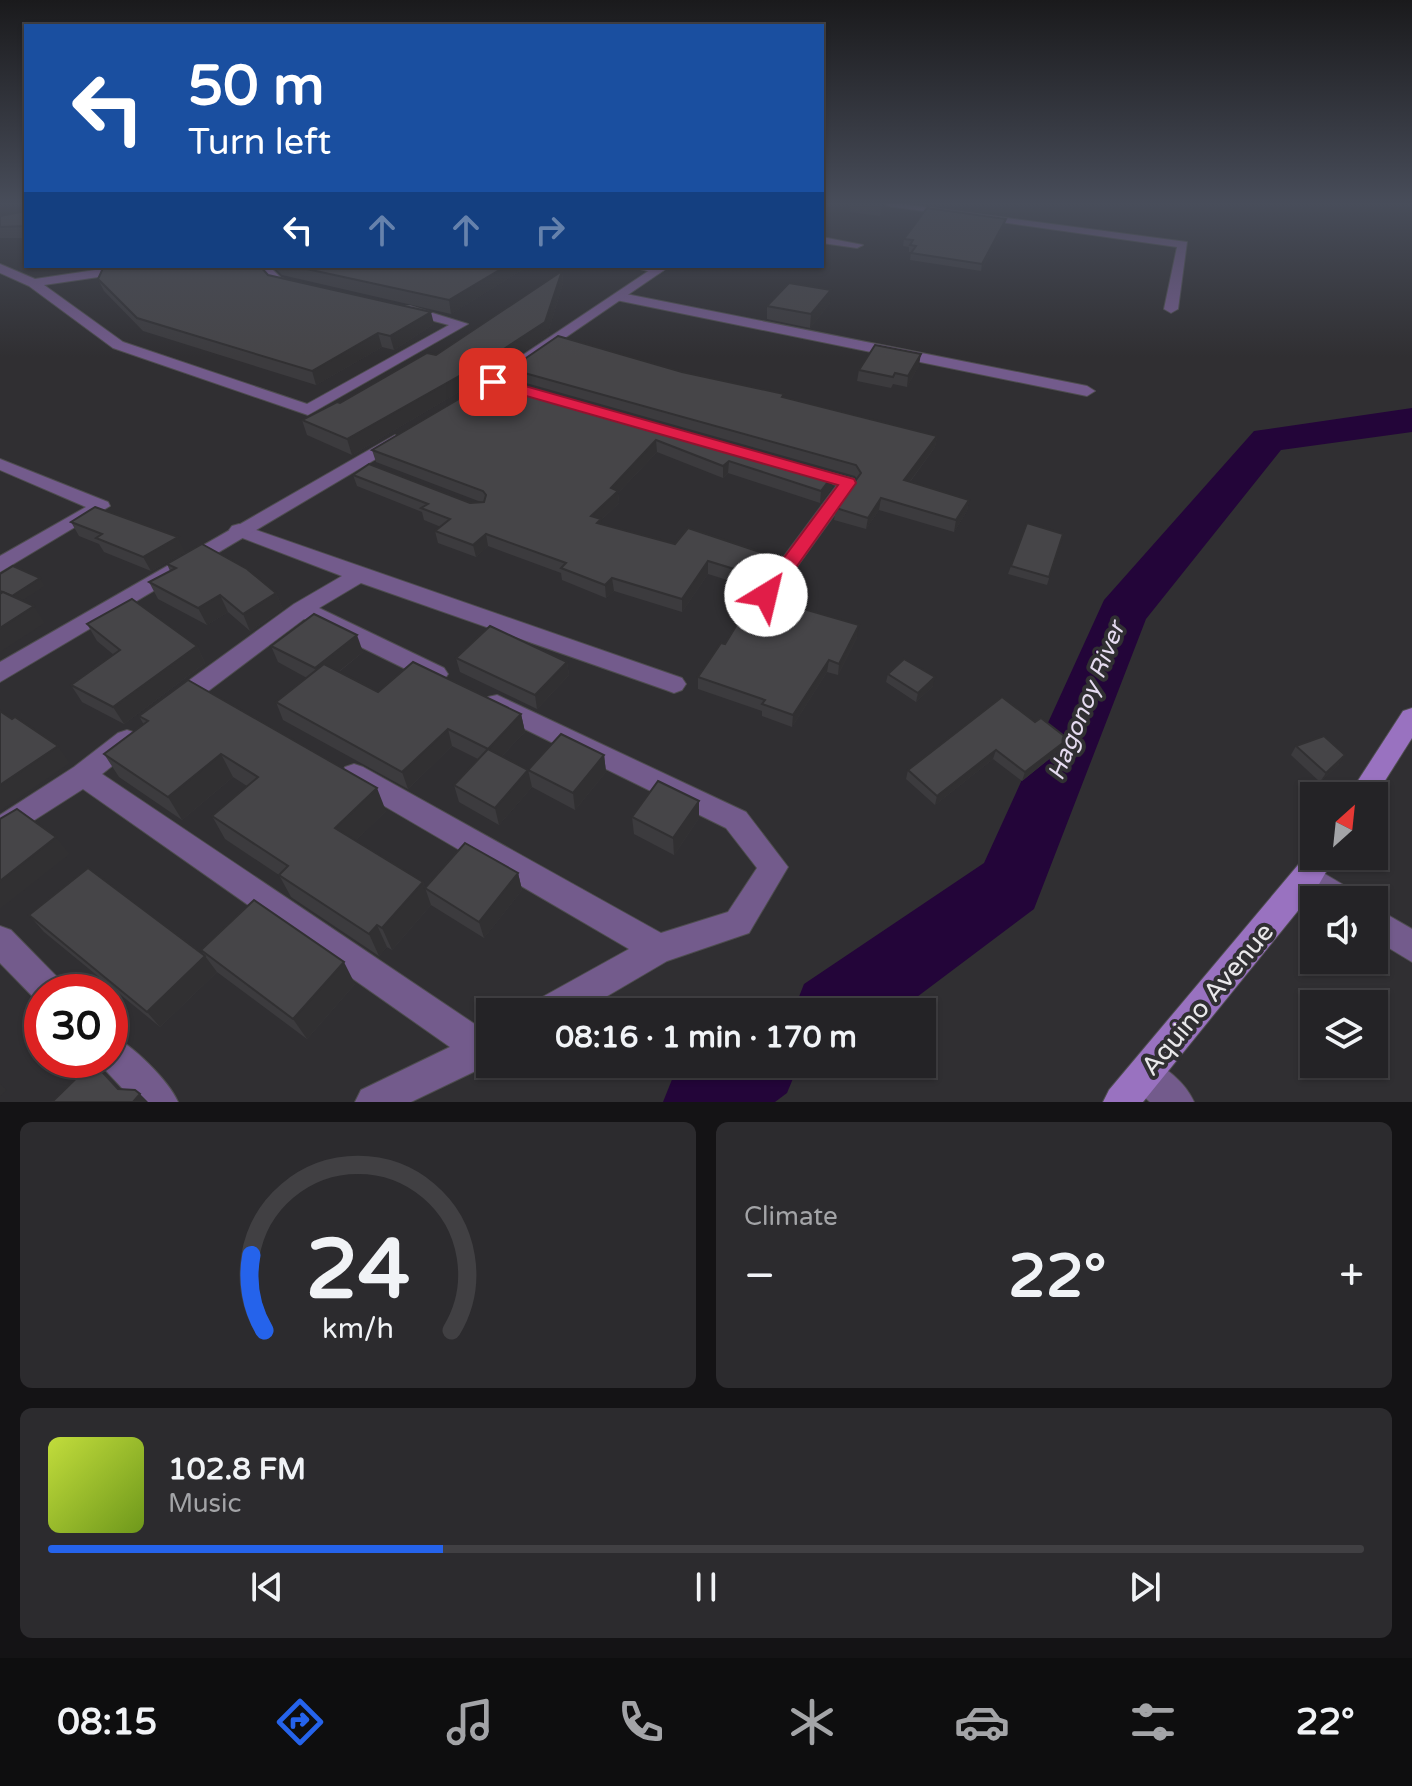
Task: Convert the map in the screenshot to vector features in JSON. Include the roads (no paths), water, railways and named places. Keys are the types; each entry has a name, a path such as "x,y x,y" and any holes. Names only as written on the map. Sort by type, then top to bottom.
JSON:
{"main road":[{"path":"1370,782 1412,718"},
{"name":"Aquino Avenue","path":"1121,1102 1311,870"}],"street":[{"path":"1171,309 1181,254"},
{"path":"0,268 33,283 118,345 308,410 461,324 395,307"},
{"path":"33,283 133,268"},
{"path":"264,268 277,281 307,287"},
{"path":"453,406 501,384 661,268"},
{"path":"621,297 1087,391"},
{"path":"0,673 412,430"},
{"path":"0,464 101,506 0,565"},
{"path":"766,595 848,483 789,466"},
{"path":"239,530 674,684"},
{"path":"0,830 83,775 302,609 359,575"},
{"path":"302,609 736,820 774,867 738,923 659,949 573,998"},
{"path":"197,686 224,702"},
{"path":"333,763 659,949"},
{"path":"83,775 476,1041"},
{"path":"1317,870 1330,886"},
{"path":"1388,931 1412,947"},
{"path":"0,941 32,974"},
{"path":"373,1102 476,1053"},
{"path":"128,1070 160,1102"},
{"path":"1145,1075 1176,1102"}],"waterway":[{"name":"Hagonoy River","path":"852,998 1009,886 1122,613 1268,440 1412,420"},
{"name":"Hagonoy River","path":"705,1102 738,1078"}]}
